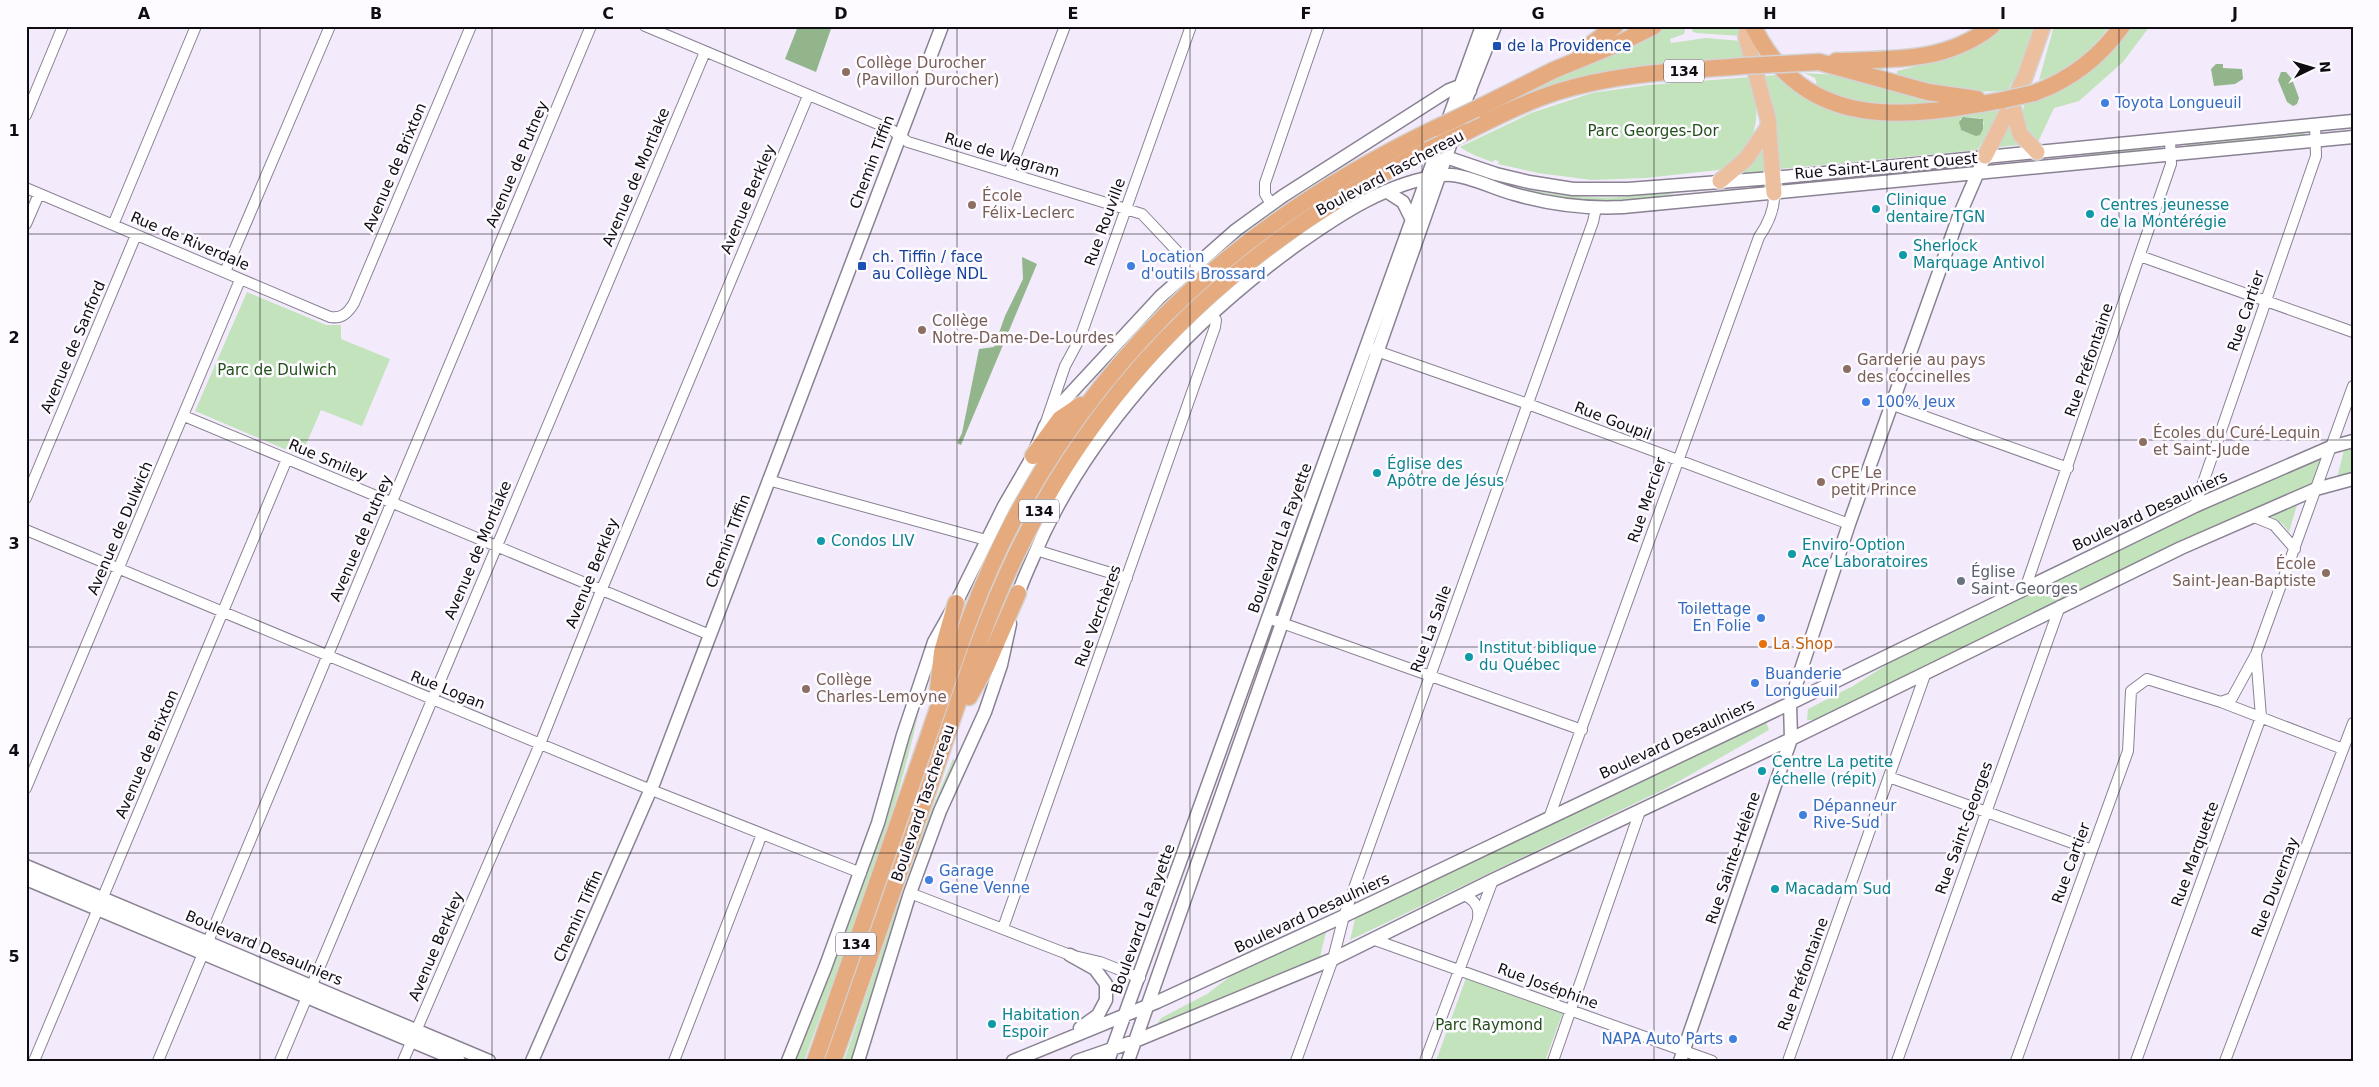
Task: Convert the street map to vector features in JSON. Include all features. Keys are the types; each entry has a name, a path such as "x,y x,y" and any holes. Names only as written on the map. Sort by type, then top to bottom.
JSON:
{"highway":[{"path":"1554,70 1615,26"},
{"name":"Boulevard Taschereau","path":"815,1061 972,613 999,551 1046,465 1118,364 1160,319 1208,274 1249,240 1338,180 1436,128 1554,70 1654,26"},
{"path":"1753,26 1768,51 1796,81 1818,95 1844,106 1873,112 1920,114 2008,102"},
{"path":"1819,62 1908,59 1929,56 1957,47 1992,26"},
{"name":"Boulevard Taschereau","path":"833,1061 990,614 1026,535 1076,450 1129,379 1193,310 1265,248 1338,199 1430,156 1466,132 1532,101 1599,81 1647,74 1819,62 1941,94 2008,102 2062,81 2084,67 2107,45 2122,26"},
{"path":"1034,456 1060,419 1092,398"},
{"path":"948,732 986,667 1018,594"},
{"path":"935,719 942,652 956,603"}],"main road":[{"path":"1748,26 1746,37 1769,126 1773,185"},
{"path":"1986,156 2008,102 2032,60 2043,26"},
{"path":"2008,102 2020,134 2038,152"},
{"path":"1720,181 1746,159 1769,126"}],"street":[{"path":"26,115 63,26"},
{"path":"113,225 196,26"},
{"path":"226,272 330,26"},
{"name":"Avenue de Brixton","path":"342,317 354,303 471,26"},
{"name":"Avenue de Putney","path":"158,1061 591,26"},
{"name":"Rue de Wagram","path":"645,26 664,30 705,52 892,130 908,142 1142,214 1149,219 1192,267"},
{"name":"Chemin Tiffin","path":"532,1061 651,790 942,26"},
{"path":"1009,173 1065,26"},
{"name":"Rue Rouville","path":"1045,426 1065,366 1080,338 1191,26"},
{"path":"1271,204 1265,194 1265,183 1319,26"},
{"name":"Boulevard La Fayette","path":"1110,1055 1140,978 1268,618 1440,176 1482,26"},
{"name":"Boulevard La Fayette","path":"1128,1061 1281,622 1372,350 1426,180 1430,156 1465,90 1495,26"},
{"name":"Avenue de Mortlake","path":"280,1061 705,52"},
{"path":"788,1061 861,873 886,799 903,735 931,650 986,540 1034,456 1045,426 1061,404 1136,321 1192,267 1271,204 1447,91 1465,90"},
{"name":"Avenue Berkley","path":"403,1061 540,744 601,591 808,96"},
{"name":"Rue Saint-Laurent Ouest","path":"1426,180 1440,176 1454,176 1538,200 1596,208 1628,207 1986,156 2353,121"},
{"name":"Rue Cartier","path":"2195,506 2316,156 2315,124"},
{"name":"Rue Saint-Laurent Ouest","path":"1446,156 1512,178 1573,189 1628,189 1720,181 1773,185 1977,174 2353,137"},
{"name":"Rue Préfontaine","path":"2025,589 2171,164 2170,139"},
{"path":"1430,156 1446,156"},
{"name":"Rue Sainte-Hélène","path":"1681,1056 1791,739 1790,703 1849,524 1959,216 1986,156"},
{"name":"Boulevard Taschereau","path":"858,1061 910,893 940,811 985,712 1001,665 1018,594 1036,550 1070,488 1112,424 1157,370 1212,314 1247,283 1342,215 1386,191 1426,180"},
{"name":"Rue Mercier","path":"1549,818 1758,237 1766,226 1774,203 1773,185"},
{"name":"Rue de Riverdale","path":"26,188 330,318 342,317"},
{"path":"1386,191 1403,202 1412,220"},
{"path":"26,224 39,194"},
{"name":"Rue La Salle","path":"1296,1061 1333,959 1344,916 1593,222 1596,208"},
{"name":"Avenue de Sanford","path":"26,498 136,235"},
{"path":"2140,256 2353,332"},
{"name":"Avenue de Dulwich","path":"26,788 240,280"},
{"name":"Rue Verchères","path":"1003,928 1215,327 1216,320 1212,314"},
{"name":"Rue Goupil","path":"1372,350 1528,404 1849,524"},
{"name":"Rue Marquette","path":"2221,702 2232,698 2256,654 2353,386"},
{"path":"1892,405 2068,468"},
{"name":"Rue Smiley","path":"184,416 710,635"},
{"name":"Boulevard Desaulniers","path":"1013,1061 1148,1006 1344,916 1790,703 2195,506 2331,447 2353,441"},
{"name":"Avenue de Brixton","path":"34,1061 288,459"},
{"path":"1077,1061 1110,1055 1135,1041 1375,940 1493,880 1791,739 2181,548 2316,489 2353,479"},
{"path":"768,480 986,540"},
{"path":"2254,517 2274,525 2295,549"},
{"name":"Rue Logan","path":"26,530 651,790 861,873"},
{"path":"1036,550 1127,578"},
{"name":"Rue Saint-Georges","path":"1897,1061 2060,606"},
{"path":"1268,618 1582,730"},
{"name":"Rue Marquette","path":"2136,1061 2260,717 2256,654"},
{"name":"Rue Préfontaine","path":"1788,1061 1926,672"},
{"name":"Rue Cartier","path":"2016,1061 2128,751 2131,691 2147,679 2221,702"},
{"path":"2221,702 2343,749"},
{"name":"Rue Duvernay","path":"2225,1061 2353,723"},
{"path":"1889,777 2092,850"},
{"path":"1553,1061 1640,811"},
{"path":"674,1061 762,834"},
{"name":"Boulevard Desaulniers","path":"26,866 100,904"},
{"name":"Boulevard Desaulniers","path":"26,879 100,904 205,947 413,1036 459,1061"},
{"path":"1425,1061 1493,880"},
{"path":"910,893 1070,955 1095,969 1106,984 1106,1000 1098,1015 1066,1039"},
{"path":"1464,895 1472,898 1477,905 1478,918"},
{"name":"Rue Joséphine","path":"1375,940 1572,1010 1681,1056 1712,1061"},
{"path":"1070,955 1100,962 1140,978"},
{"path":"1160,970 1164,982 1169,987 1182,990"},
{"name":"Boulevard Desaulniers","path":"413,1036 489,1061"}],"green space":[{"path":"798,26 832,26 816,72 785,59"},
{"path":"1664,26 1686,26 1684,34 1670,39 1671,43 1706,38 1741,41 1744,58 1610,70 1566,81 1516,99"},
{"path":"1690,26 1739,26 1740,36 1697,33 1693,32"},
{"path":"2004,26 2038,26 2016,82 2012,82 2008,90 1966,91 1952,89 1924,83 1897,74 1897,71 1966,52 1991,37"},
{"path":"2054,26 2110,26 2095,44 2069,66 2049,77 2039,80"},
{"path":"2132,26 2150,26 2123,62 2079,101 2054,108 2038,142 2034,139 2027,131 2023,121 2024,105 2057,93 2086,76 2111,53"},
{"path":"2216,64 2223,64 2223,68 2242,69 2243,79 2235,84 2214,86 2211,69"},
{"path":"2281,72 2286,72 2292,79 2299,98 2297,104 2293,106 2287,102 2278,80"},
{"path":"1804,73 1837,75 1939,101 1938,105 1892,105 1847,99 1818,88 1815,78"},
{"path":"1776,75 1804,95 1832,108 1858,117 1885,121 1940,119 2003,110 1977,150 1779,169 1764,76","holes":["1965,117 1981,118 1984,123 1980,135 1963,131 1960,128 1960,119"]},
{"name":"Parc Georges-Dor","path":"1751,77 1756,120 1751,139 1730,163 1718,170 1646,178 1592,180 1538,173 1498,164 1499,161 1494,160 1493,162 1484,159 1460,147 1531,113 1592,93 1648,85"},
{"path":"1963,117 1983,119 1983,129 1980,135 1976,136 1961,130 1959,122"},
{"path":"2009,121 2019,145 1999,147 2000,144"},
{"path":"2304,131 2305,136 2187,147 2187,144"},
{"path":"1764,142 1765,172 1733,175"},
{"path":"2154,146 2154,151 2079,159 2078,157 2100,151"},
{"path":"1461,170 1500,183 1560,195 1622,197 1658,193 1674,194 1614,202 1577,201 1510,187 1460,172"},
{"path":"1022,257 1037,264 961,445 957,443 962,433 979,349 994,347 1005,316 1023,279"},
{"name":"Parc de Dulwich","path":"247,292 326,325 341,325 341,339 390,359 362,426 321,410 301,456 195,411"},
{"path":"2353,448 2353,474 2337,478 2344,450"},
{"path":"2324,454 2312,487 2032,615 1815,720 1807,720 1808,709 1853,686 1915,647 2187,514"},
{"path":"2297,505 2289,532 2283,524 2271,516"},
{"path":"918,704 920,705 910,750 868,884 804,1061 794,1061 838,953 875,849 895,789"},
{"path":"1766,722 1769,730 1667,788 1350,940 1356,915"},
{"path":"953,759 955,760 933,812 852,1061 844,1061 922,832"},
{"path":"1327,928 1320,957 1155,1028 1161,1018 1207,994 1232,975"},
{"name":"Parc Raymond","path":"1466,978 1563,1012 1545,1061 1436,1061"}],"place":[{"name":"de la Providence","path":"1497,46"},
{"name":"Collège Durocher (Pavillon Durocher)","path":"846,72"},
{"name":"Toyota Longueuil","path":"2105,103"},
{"name":"École Félix-Leclerc","path":"972,205"},
{"name":"Clinique dentaire TGN","path":"1876,209"},
{"name":"Centres jeunesse de la Montérégie","path":"2090,214"},
{"name":"Sherlock Marquage Antivol","path":"1903,255"},
{"name":"ch. Tiffin / face au Collège NDL","path":"862,266"},
{"name":"Location d'outils Brossard","path":"1131,266"},
{"name":"Collège Notre-Dame-De-Lourdes","path":"922,330"},
{"name":"Garderie au pays des coccinelles","path":"1847,369"},
{"name":"100% Jeux","path":"1866,402"},
{"name":"Écoles du Curé-Lequin et Saint-Jude","path":"2143,442"},
{"name":"Église des Apôtre de Jésus","path":"1377,473"},
{"name":"CPE Le petit Prince","path":"1821,482"},
{"name":"Condos LIV","path":"821,541"},
{"name":"Enviro-Option Ace Laboratoires","path":"1792,554"},
{"name":"École Saint-Jean-Baptiste","path":"2326,573"},
{"name":"Église Saint-Georges","path":"1961,581"},
{"name":"Toilettage En Folie","path":"1761,618"},
{"name":"La Shop","path":"1763,644"},
{"name":"Institut biblique du Québec","path":"1469,657"},
{"name":"Buanderie Longueuil","path":"1755,683"},
{"name":"Collège Charles-Lemoyne","path":"806,689"},
{"name":"Centre La petite échelle (répit)","path":"1762,771"},
{"name":"Dépanneur Rive-Sud","path":"1803,815"},
{"name":"Garage Gene Venne","path":"929,880"},
{"name":"Macadam Sud","path":"1775,889"},
{"name":"Habitation Espoir","path":"992,1024"},
{"name":"NAPA Auto Parts","path":"1733,1039"}]}
